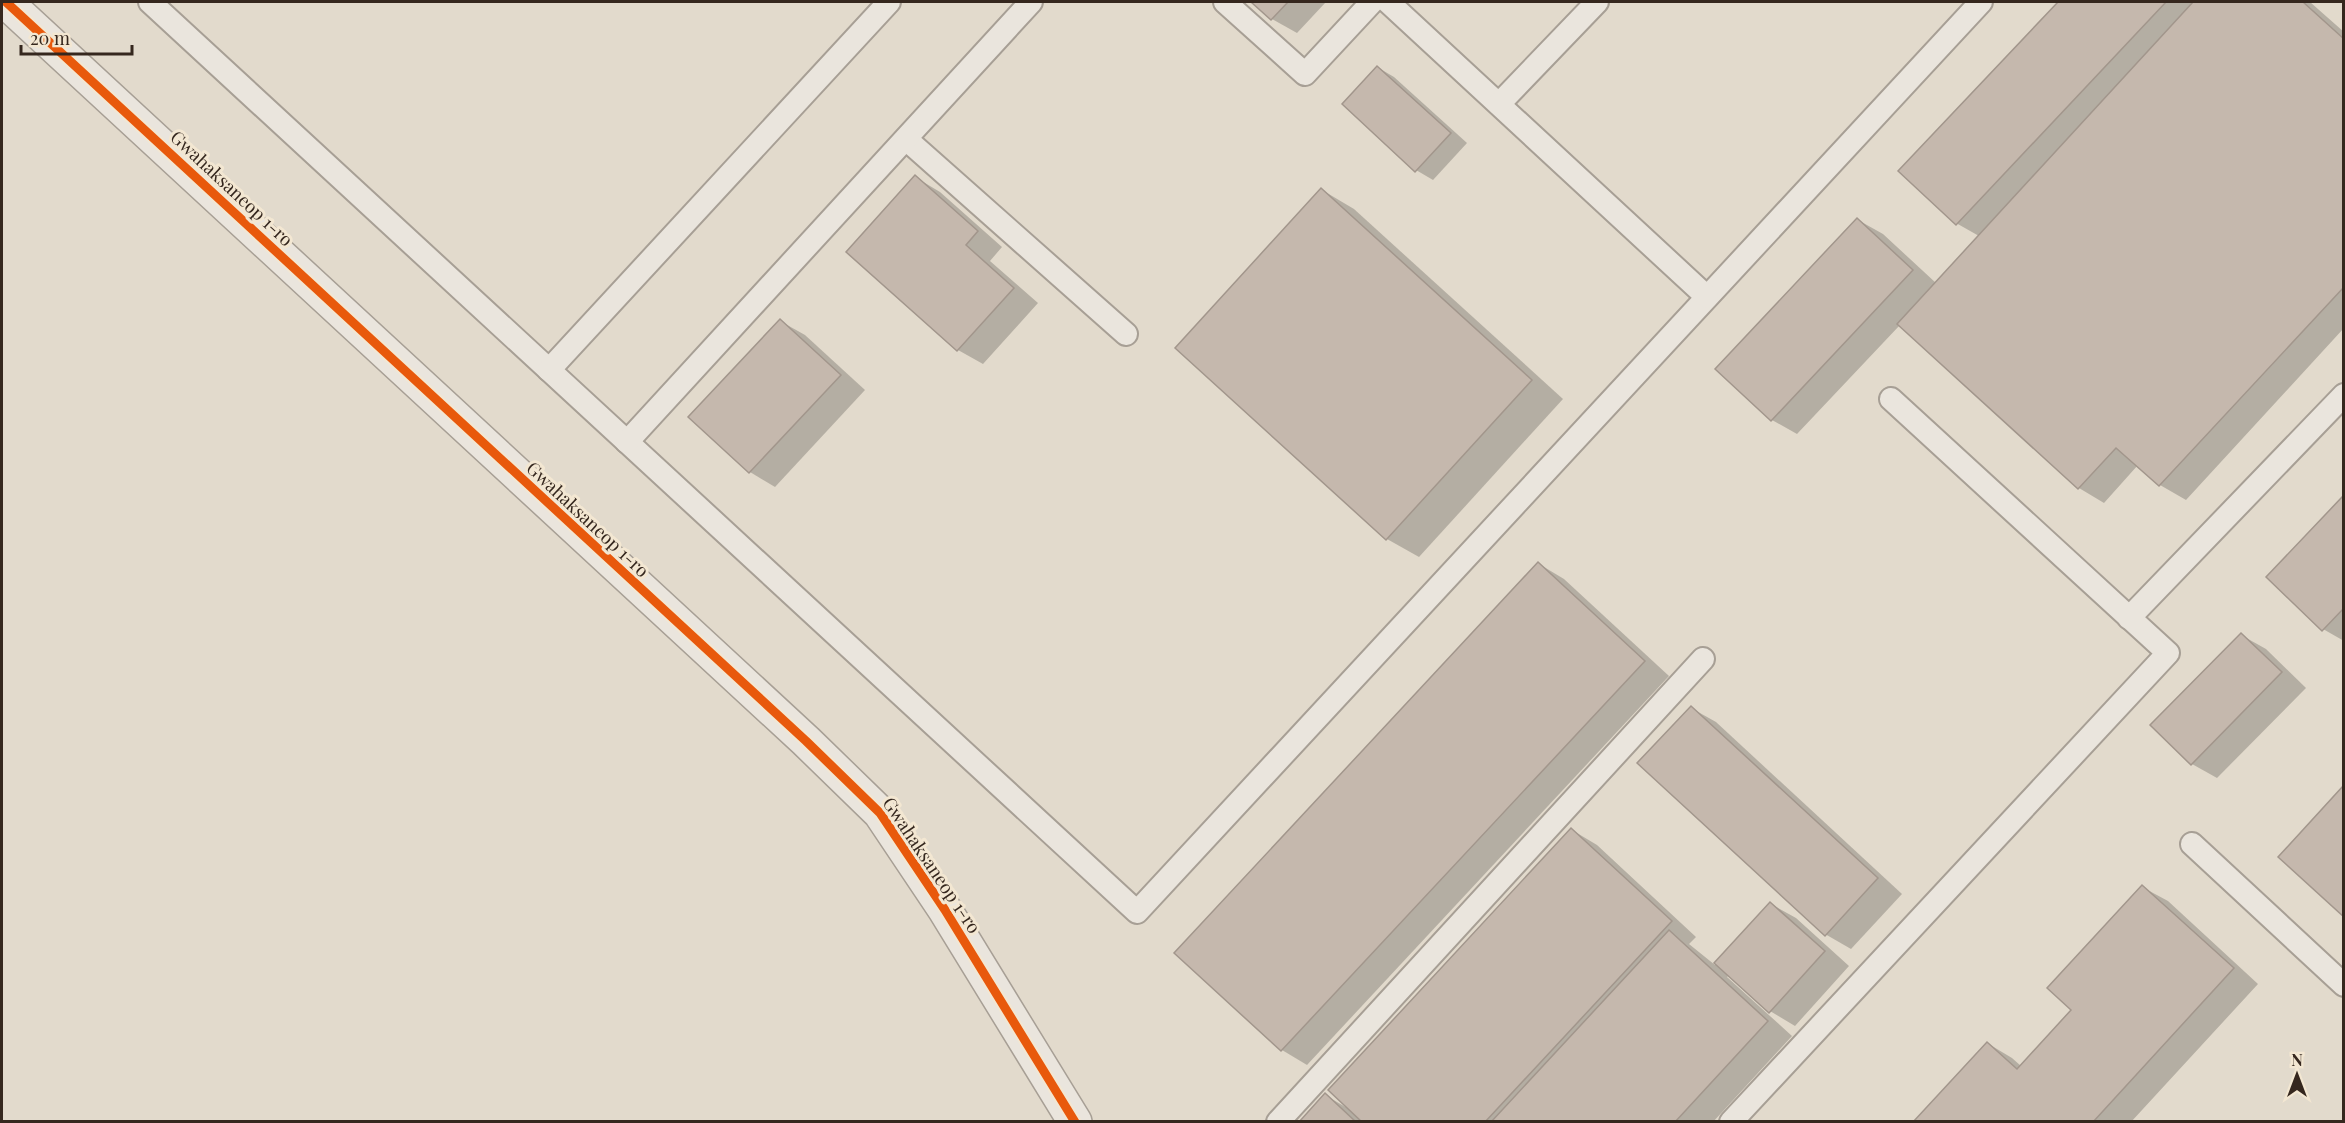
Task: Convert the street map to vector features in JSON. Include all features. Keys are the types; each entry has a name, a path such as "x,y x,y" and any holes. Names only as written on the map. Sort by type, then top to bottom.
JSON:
{"street":[{"name":"Gwahaksaneop 1-ro","path":"6,2 880,813 945,910 1075,1122"}],"lane":[{"path":"150,2 1137,912 1981,2"},
{"path":"549,370 889,2"},
{"path":"627,442 1031,2"},
{"path":"1225,2 1305,74 1372,2"},
{"path":"1388,2 1707,297"},
{"path":"1498,104 1597,2"},
{"path":"906,139 1126,334"},
{"path":"2129,618 2343,395"},
{"path":"1731,1122 2168,653 1891,399"},
{"path":"1278,1122 1704,659"},
{"path":"2192,844 2343,985"}],"building":[{"path":"1251,2 1288,2 1271,20"},
{"path":"2058,2 2166,2 1956,225 1898,171"},
{"path":"2193,2 2303,2 2344,39 2344,287 2159,486 2116,448 2078,489 1897,324"},
{"path":"1377,66 1451,133 1415,172 1342,104"},
{"path":"915,175 978,231 966,245 1014,288 957,351 846,252"},
{"path":"1321,188 1532,380 1386,540 1175,348"},
{"path":"1857,218 1913,270 1771,421 1715,369"},
{"path":"780,319 841,375 749,473 688,417"},
{"path":"2344,495 2344,608 2322,631 2266,577"},
{"path":"1538,562 1645,661 1281,1051 1174,953"},
{"path":"2241,633 2282,672 2191,765 2150,725"},
{"path":"1691,706 1878,878 1825,936 1637,763"},
{"path":"2344,785 2344,917 2278,857"},
{"path":"1571,828 1672,921 1485,1122 1362,1122 1328,1090"},
{"path":"2142,885 2234,968 2093,1122 1913,1122 1987,1042 2017,1069 2071,1010 2047,988"},
{"path":"1770,902 1825,951 1769,1013 1714,963"},
{"path":"1669,930 1768,1021 1675,1122 1491,1122"},
{"path":"1325,1093 1356,1122 1299,1122"}],"cycle path":[{"path":"6,2 806,741 880,813 945,910 1075,1122"}]}
